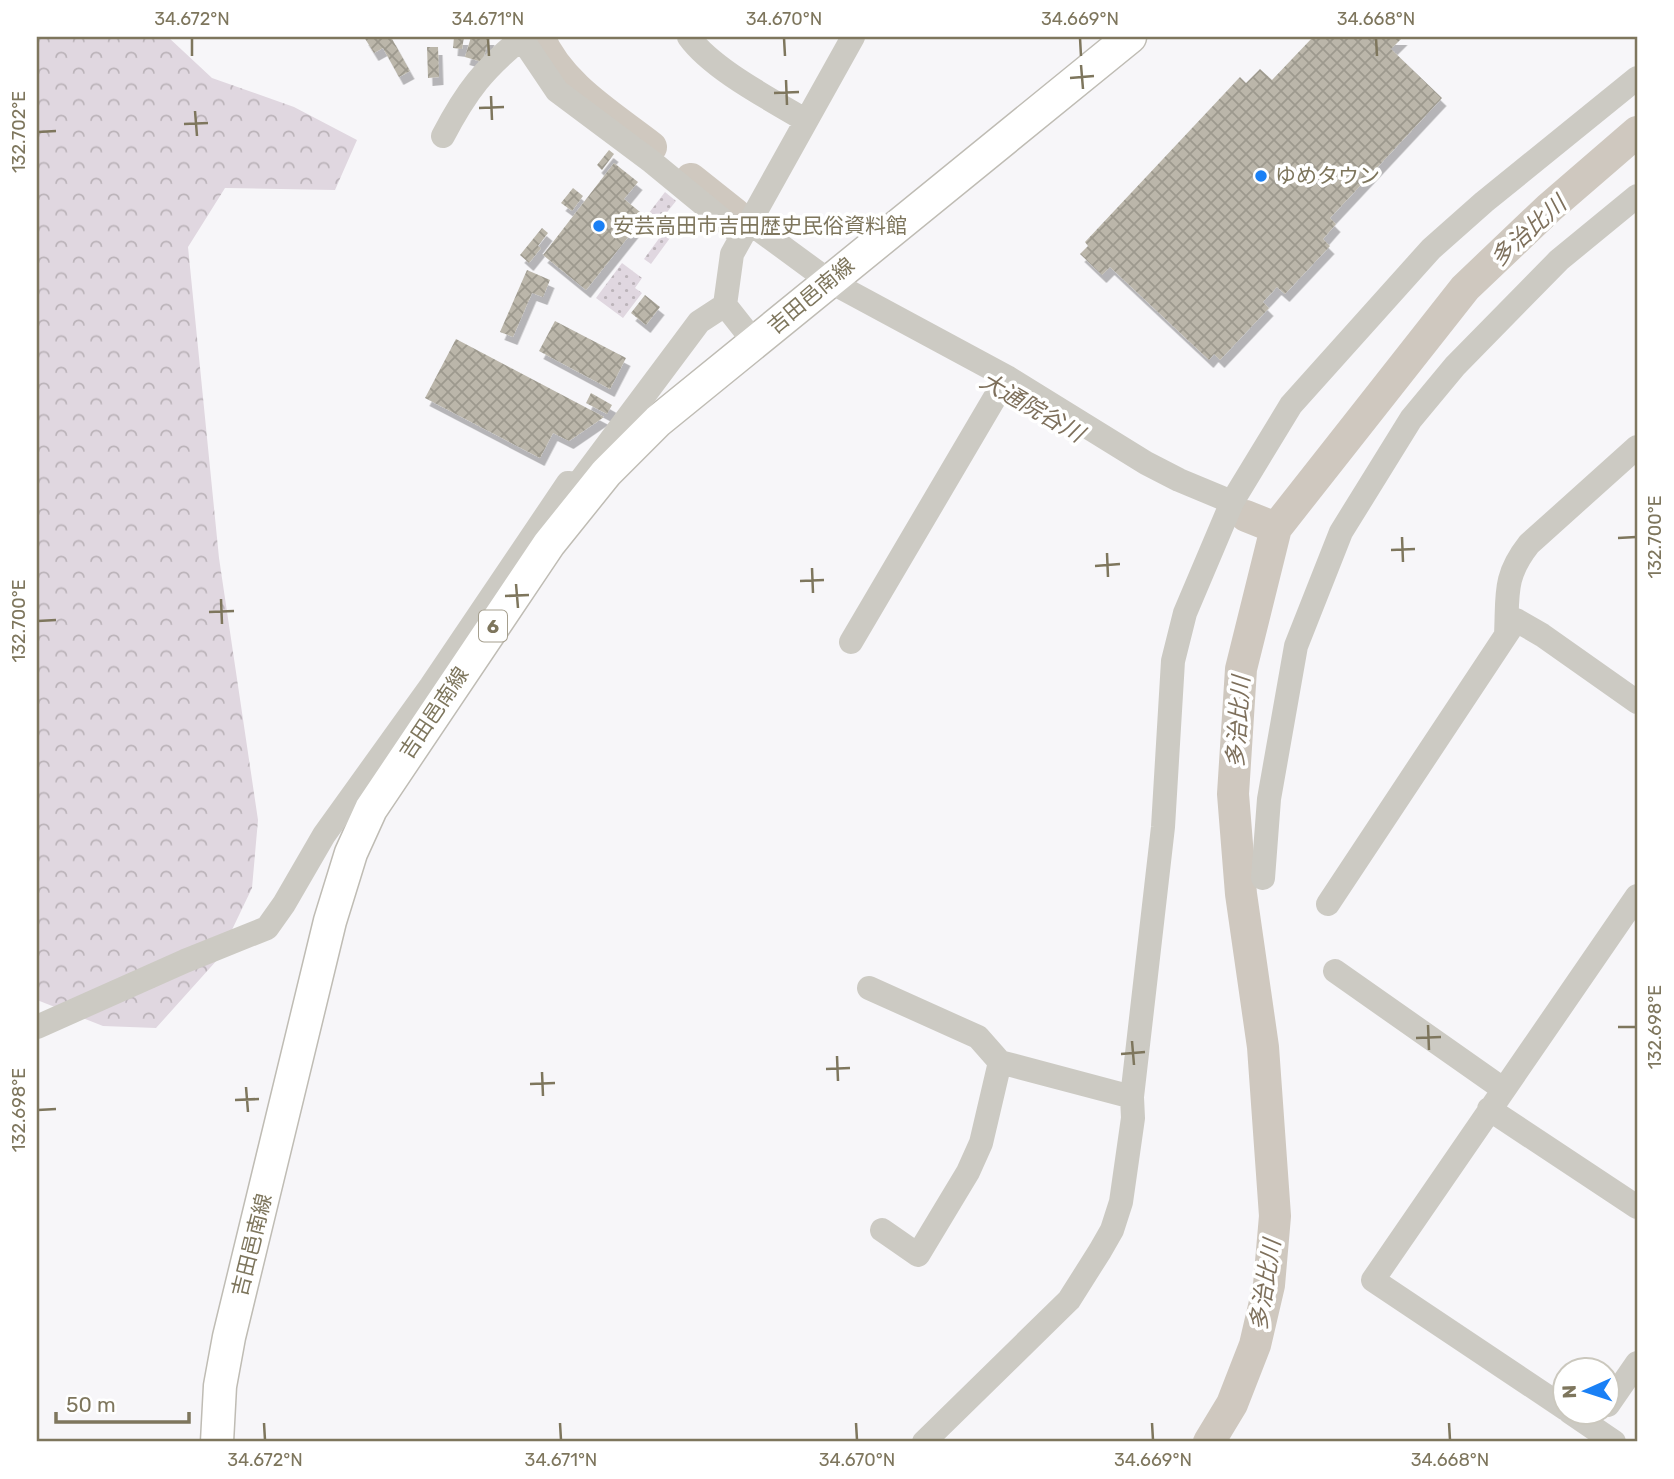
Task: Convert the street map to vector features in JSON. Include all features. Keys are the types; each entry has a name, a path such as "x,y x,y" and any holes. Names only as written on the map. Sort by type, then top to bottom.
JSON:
{"main road":[{"name":"吉田邑南線","path":"217,1442 220,1386 229,1337 317,975 351,853 371,809 549,544 606,473 658,421 1130,37"}],"street":[{"path":"443,136 458,107 478,78 524,37 526,45 557,91 746,230 829,281 1007,377 1146,463 1232,502"},
{"path":"689,37 712,60 805,120"},
{"path":"755,343 725,305 732,254 853,37"},
{"path":"924,1442 1069,1300 1112,1230 1121,1202 1133,1118 1132,1097 1163,827 1173,661 1185,613 1232,502 1291,405 1431,249 1484,202 1637,78"},
{"path":"1263,878 1269,799 1296,646 1341,532 1411,419 1455,366 1559,260 1637,196"},
{"path":"37,1027 185,961 267,929 324,835 431,686 568,483 578,484 699,322 725,305"},
{"path":"851,642 1007,377"},
{"path":"1506,635 1509,575 1518,558 1529,544 1637,447"},
{"path":"1328,904 1516,620 1542,635 1637,702"},
{"path":"1552,1400 1373,1280 1637,896"},
{"path":"1335,971 1637,1207"},
{"path":"869,988 978,1037 1000,1062 1132,1097"},
{"path":"881,1230 918,1255 968,1172 981,1143 1000,1062"},
{"path":"1622,1385 1637,1363"},
{"path":"1592,1427 1614,1442"}],"green space":[{"path":"37,37 168,37 212,78 294,107 357,140 335,190 225,188 188,247 219,558 258,820 252,888 218,959 156,1028 103,1026 37,1000"},
{"path":"665,192 676,201 656,226 645,218"},
{"path":"663,233 670,238 651,264 644,259"},
{"path":"622,263 642,278 635,288 642,293 623,318 596,298"}],"building":[{"path":"364,37 391,37 410,71 399,77 383,48 374,53"},
{"path":"454,37 464,37 462,49 453,48"},
{"path":"471,37 490,37 482,62 465,57"},
{"path":"1313,37 1403,37 1391,49 1442,98 1330,218 1336,224 1323,239 1330,246 1285,294 1277,287 1263,302 1269,308 1220,360 1214,354 1209,360 1110,267 1102,275 1080,254 1088,246 1085,242 1240,77 1246,83 1260,69 1272,80"},
{"path":"427,47 438,47 439,77 428,78"},
{"path":"609,150 614,154 602,170 597,165"},
{"path":"614,163 638,182 624,199 645,216 586,290 543,255"},
{"path":"573,188 583,196 572,211 561,203"},
{"path":"542,228 548,233 538,246 541,248 529,263 520,255"},
{"path":"527,270 550,280 543,297 532,293 513,337 500,332"},
{"path":"645,295 660,307 646,325 631,313"},
{"path":"555,321 626,358 610,389 539,351"},
{"path":"456,339 604,417 569,441 553,433 540,458 425,398"},
{"path":"591,393 612,405 607,414 586,403"}],"waterway":[{"name":"大通院谷川","path":"539,37 548,54 573,85 651,147"},
{"name":"多治比川","path":"1209,1442 1232,1404 1255,1345 1269,1285 1275,1216 1263,1047 1241,894 1233,794 1241,669 1276,528 1465,288 1549,208 1637,132"},
{"name":"大通院谷川","path":"691,179 735,214"},
{"name":"大通院谷川","path":"1246,516 1276,528"}],"place":[{"name":"ゆめタウン","path":"1261,176"},
{"name":"安芸高田市吉田歴史民俗資料館","path":"599,226"}]}
